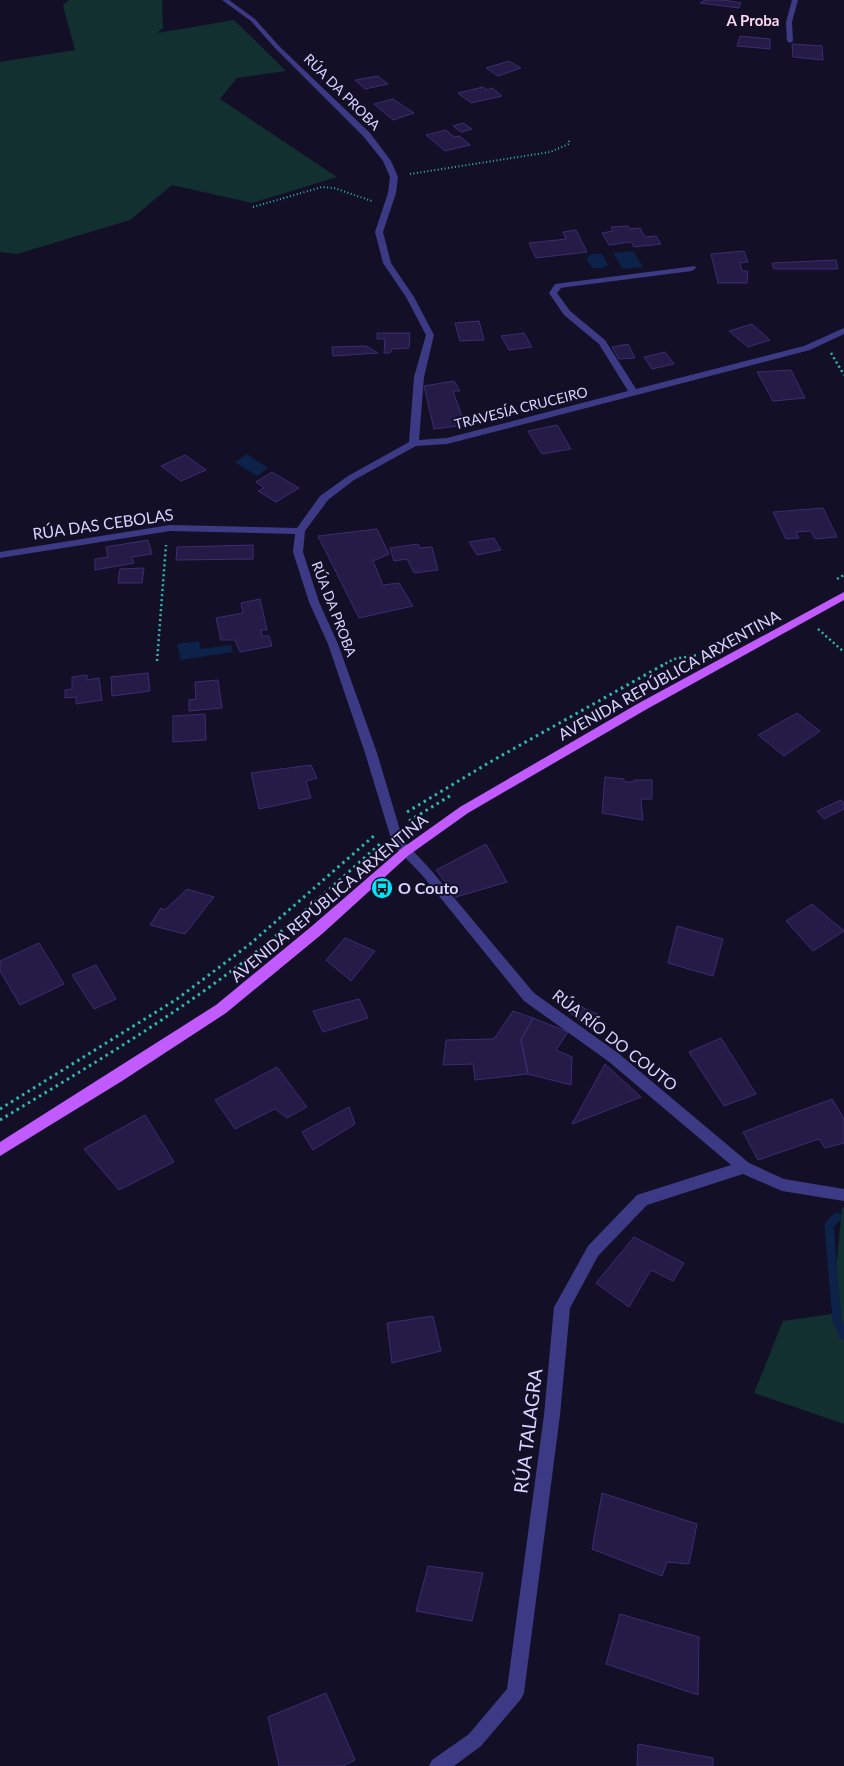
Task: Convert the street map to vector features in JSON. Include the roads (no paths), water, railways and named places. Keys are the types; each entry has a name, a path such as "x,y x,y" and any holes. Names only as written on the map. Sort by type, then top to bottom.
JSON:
{"main road":[{"name":"AVENIDA REPÚBLICA ARXENTINA","path":"0,1150 117,1077 221,1008 317,930 405,852 464,810 643,706 844,595"}],"street":[{"name":"RÚA DA PROBA","path":"225,0 253,20 277,47 368,135 387,161 394,177 392,193 386,206 379,232 387,263 410,297 430,336 419,377 414,443"},
{"path":"790,41 789,22 795,0"},
{"path":"634,394 602,342 567,313 553,293 558,286 567,284 692,268"},
{"name":"TRAVESÍA CRUCEIRO","path":"414,443 447,441 634,394 807,348 844,330"},
{"path":"300,531 324,498 351,478 414,443"},
{"name":"RÚA DAS CEBOLAS","path":"0,555 170,528 300,531"},
{"name":"RÚA DA PROBA","path":"300,531 298,552 314,602 333,644 364,735 397,842 405,852"},
{"name":"RÚA RÍO DO COUTO","path":"405,852 426,872 529,996 613,1057 744,1167 782,1185 844,1196"},
{"name":"RÚA TALAGRA","path":"438,1766 475,1740 515,1693 552,1415 562,1307 593,1251 642,1200 744,1167"}],"water":[{"path":"633,251 643,267 623,269 613,253"},
{"path":"591,254 602,254 608,265 603,268 592,268 586,259"},
{"path":"247,454 268,468 257,476 235,462"},
{"path":"199,641 201,649 231,645 233,652 181,660 177,644"}],"waterway":[{"path":"837,1217 829,1225 837,1320 844,1336"}],"place":[{"name":"O Couto","path":"382,888"}],"district":[{"name":"A Proba","path":"753,21"}]}
